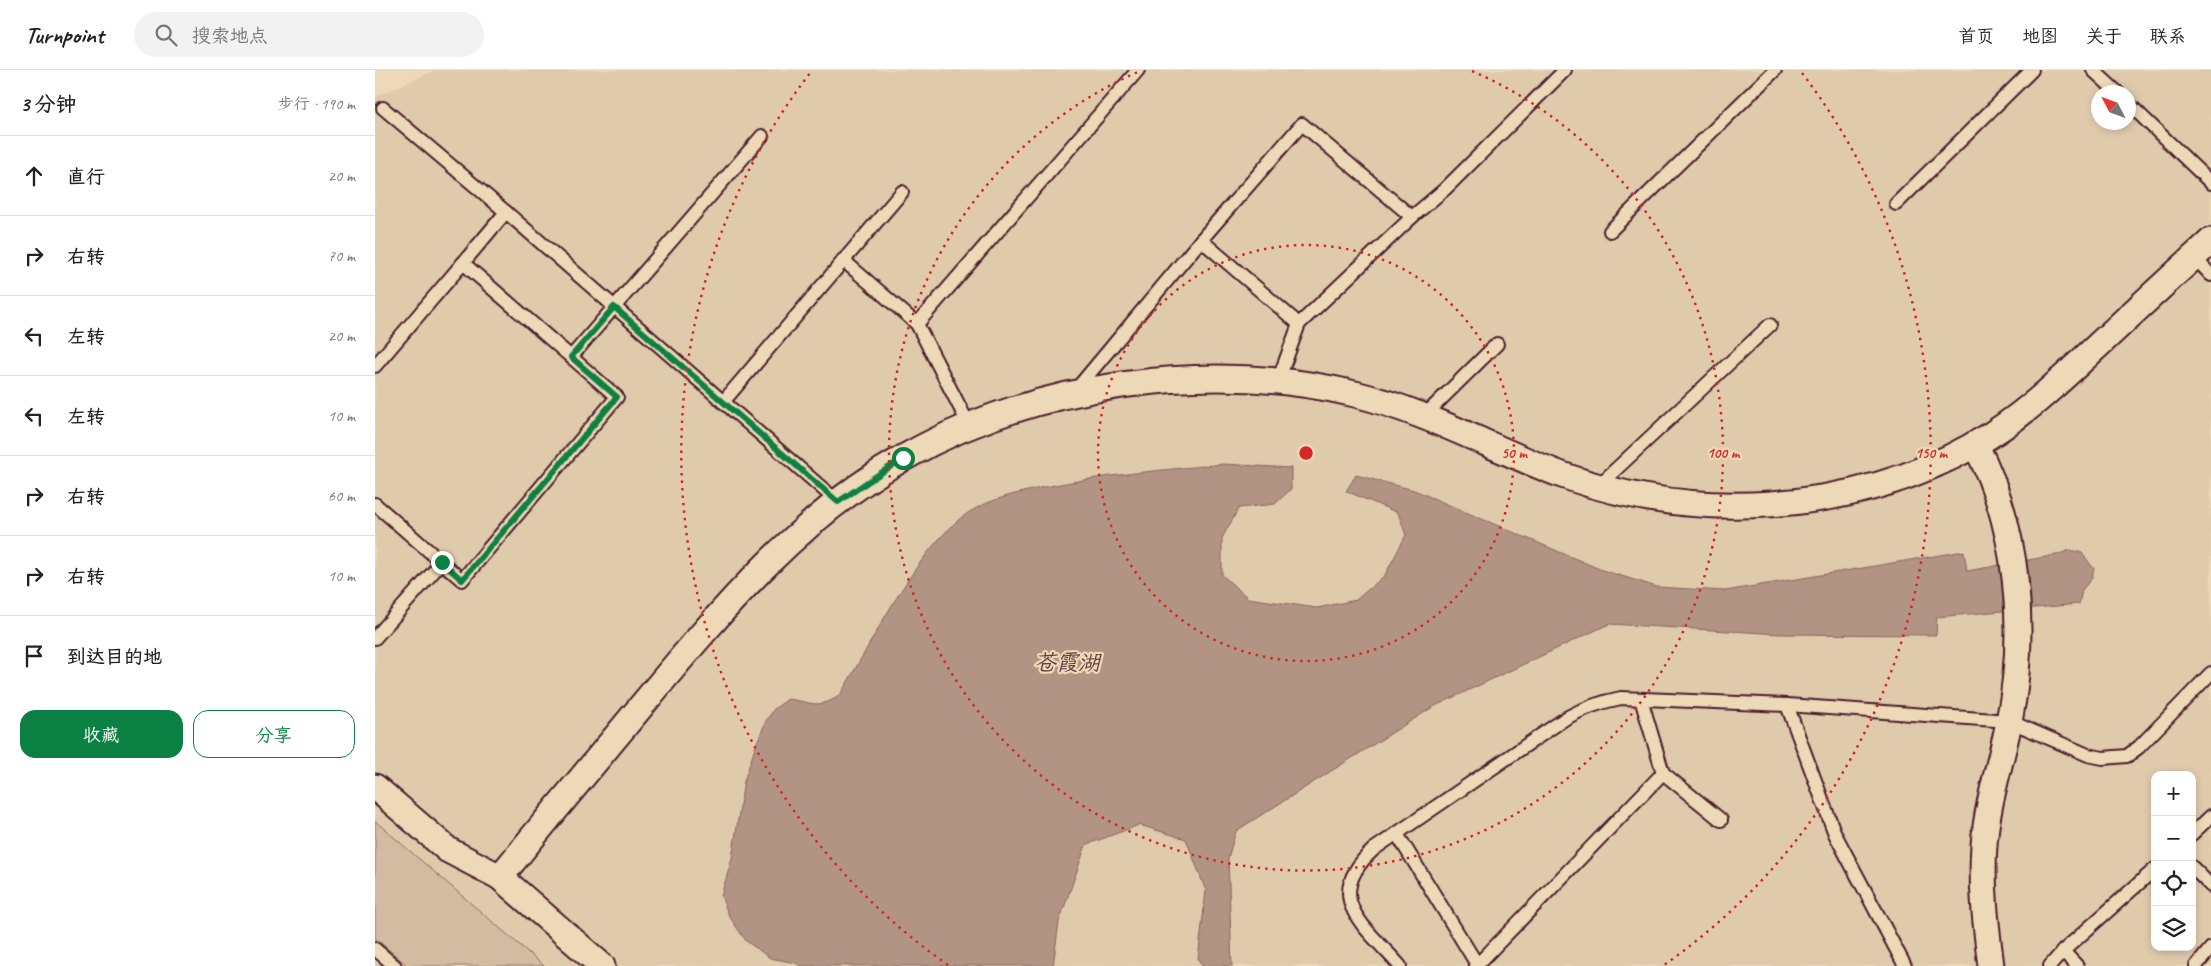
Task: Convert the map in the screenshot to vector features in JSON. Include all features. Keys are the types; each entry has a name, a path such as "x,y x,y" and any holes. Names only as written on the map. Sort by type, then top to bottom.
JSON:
{"street":[{"path":"500,877 695,642 796,536 838,502 903,458 969,425 995,415 1072,395 1138,384 1205,378 1278,381 1360,395 1424,416 1535,464 1598,486 1647,498 1711,506 1776,503 1850,492 1881,483 1943,460 1975,444 2029,406 2065,376 2203,249"},
{"path":"1975,444 1991,479 1999,507 2015,585 2018,636 2009,721 1988,814 1984,844 1984,907 1991,966"},
{"path":"375,787 448,850 500,877 602,966"}],"lane":[{"path":"917,324 1138,70"},
{"path":"1278,381 1299,324 1412,217 1445,189 1565,70"},
{"path":"1610,231 1775,70"},
{"path":"1896,204 2032,70"},
{"path":"2093,70 2109,85"},
{"path":"383,108 838,502"},
{"path":"2136,111 2211,183"},
{"path":"1072,395 1201,240 1302,124 1412,217"},
{"path":"571,357 762,136"},
{"path":"723,402 902,192"},
{"path":"375,366 505,212"},
{"path":"1201,240 1299,324"},
{"path":"2203,249 2211,275"},
{"path":"843,260 917,324 969,425"},
{"path":"375,504 462,580 617,397 463,263"},
{"path":"1598,486 1770,325"},
{"path":"1424,416 1497,344"},
{"path":"375,638 442,562"},
{"path":"1401,966 1360,921 1350,906 1348,890 1351,877 1360,862 1397,834 1578,711 1603,701 1621,698 1787,705 2009,721 2088,755 2103,758 2127,756 2139,747 2211,673"},
{"path":"1641,699 1663,773 1721,820"},
{"path":"1787,705 1835,834 1905,966"},
{"path":"1397,834 1477,966 1663,773"},
{"path":"2196,830 2211,816"},
{"path":"2196,871 2211,886"},
{"path":"2050,966 2063,951 2151,873"},
{"path":"2196,966 2211,948"},
{"path":"375,949 395,966"},
{"path":"2063,951 2077,966"}],"shaded area":[{"path":"435,70 2211,70 2211,966 375,966 375,97"},
{"path":"375,821 544,966 408,966 375,938"}],"water":[{"name":"苍霞湖","path":"1224,464 1291,468 1291,489 1275,504 1239,508 1222,538 1222,575 1248,598 1317,608 1356,600 1385,575 1406,535 1398,513 1346,491 1356,475 1414,490 1602,570 1657,587 1725,591 1964,551 1967,571 2056,555 2070,550 2082,553 2094,569 2092,578 2082,590 2079,604 1937,617 1936,635 1780,634 1609,624 1433,707 1236,831 1228,858 1232,966 1202,966 1198,959 1206,891 1186,839 1139,825 1086,845 1059,922 1053,966 800,966 796,963 770,958 746,941 729,916 721,896 732,858 744,781 766,721 774,709 788,699 821,704 833,700 840,695 908,580 939,539 956,522 985,504 1007,496 1063,483 1109,476"}],"route":[{"path":"442,562 462,580 617,397 571,357 614,307 838,502 903,458"}]}
